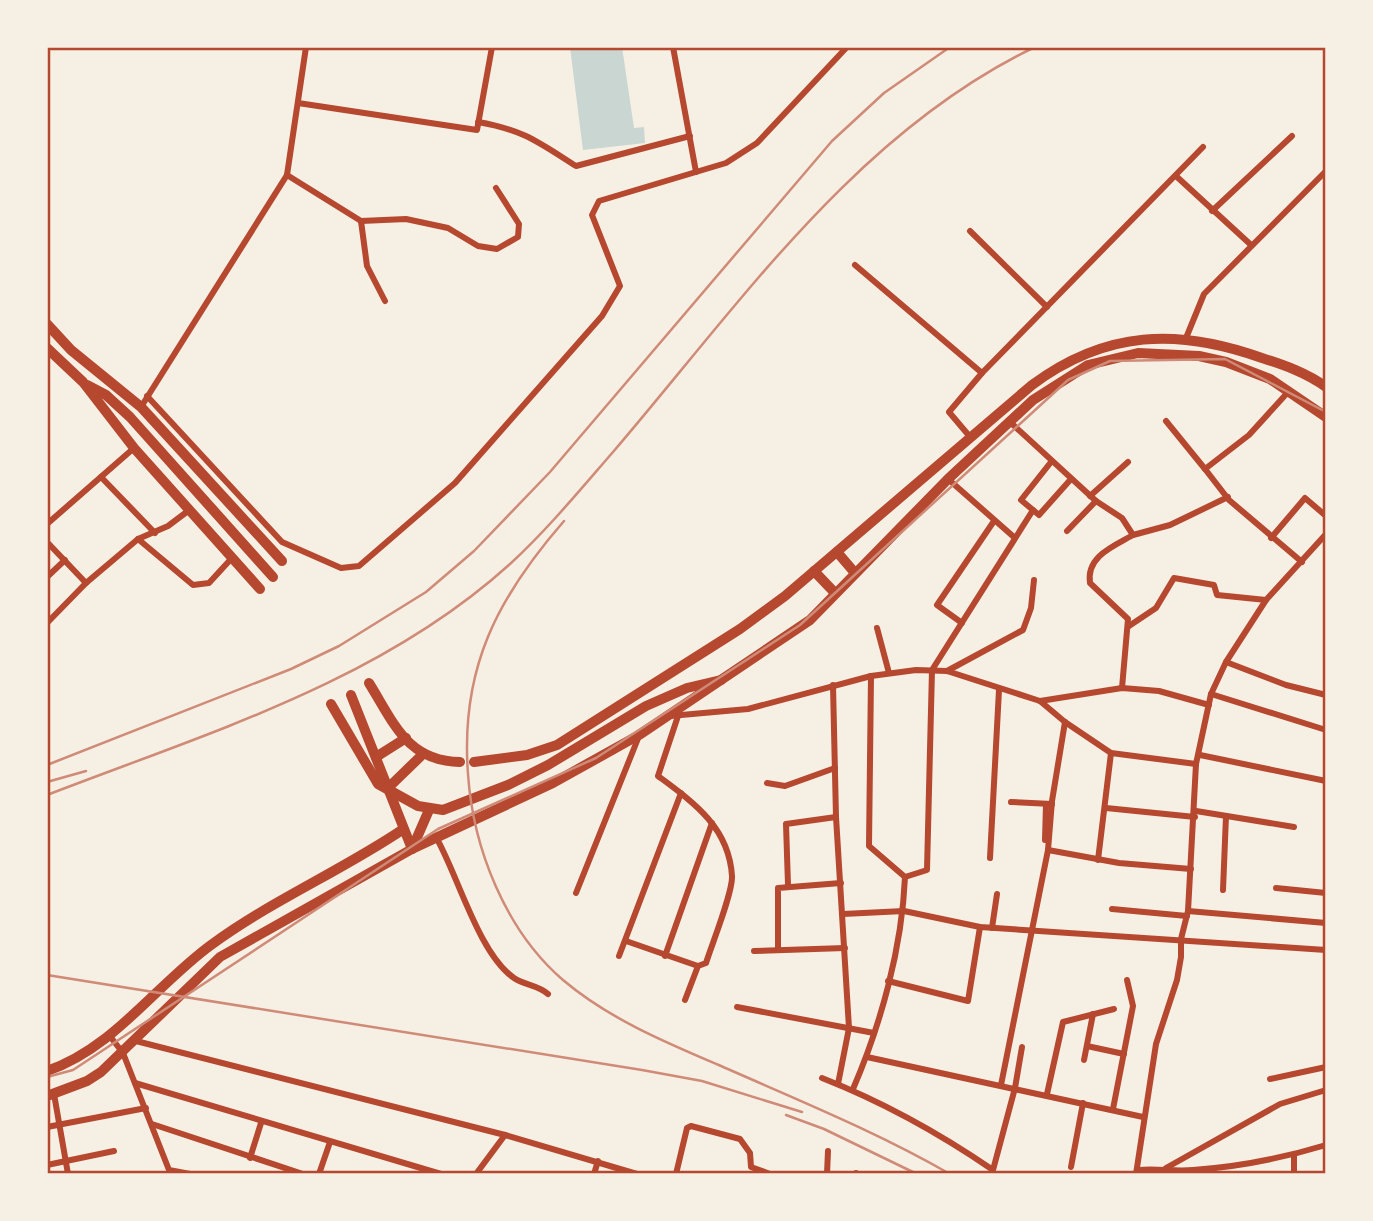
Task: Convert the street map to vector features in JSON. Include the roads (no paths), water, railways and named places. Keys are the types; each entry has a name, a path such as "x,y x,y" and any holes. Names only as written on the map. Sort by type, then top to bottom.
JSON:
{"main road":[{"path":"47,324 91,367 141,407 282,561"},
{"path":"474,762 527,755 558,746 749,622 814,572 1032,385 1072,358 1102,346 1142,339 1186,338 1222,344 1273,361 1326,387"},
{"path":"47,348 83,382 134,448 260,589"},
{"path":"50,1095 87,1081 123,1053 220,957 412,849 553,783 639,735 663,717 725,680 810,620 948,480 1033,400 1088,365 1138,353 1199,356 1226,362 1290,390 1326,417"},
{"path":"83,382 106,395 130,417 273,577"},
{"path":"836,552 855,573"},
{"path":"814,572 835,593"},
{"path":"331,704 378,784 429,810 459,806 548,765 646,706 687,688 725,680"},
{"path":"369,683 406,738 423,754 444,762 460,762"},
{"path":"351,695 402,830 412,849"},
{"path":"376,757 406,738"},
{"path":"388,787 423,754"},
{"path":"412,849 429,810"},
{"path":"47,1072 83,1054 109,1035 212,944 402,830"}],"street":[{"path":"141,407 287,175 306,47"},
{"path":"298,103 477,130 492,47"},
{"path":"673,47 696,172"},
{"path":"147,396 282,542 341,568 359,566 455,483 602,316 620,286 592,215 598,201 726,163 757,143 847,47"},
{"path":"478,122 510,127 540,140 576,166 690,136"},
{"path":"1212,211 1292,136"},
{"path":"971,438 950,412 982,373 1202,147"},
{"path":"1186,338 1204,293 1250,244 1326,171"},
{"path":"287,175 361,221 416,222 448,228 478,246 497,249 518,237 519,224 496,188"},
{"path":"1176,176 1250,244"},
{"path":"361,221 367,266 385,301"},
{"path":"970,231 1047,307"},
{"path":"855,265 982,373"},
{"path":"1205,468 1249,435 1290,390"},
{"path":"1166,421 1228,497 1271,538 1302,562"},
{"path":"1010,422 1051,462 1093,498 1122,518 1133,535"},
{"path":"47,524 134,448"},
{"path":"1051,462 1021,500 1039,515 1072,479"},
{"path":"1067,531 1093,498 1128,462"},
{"path":"101,477 155,533"},
{"path":"948,480 1015,538"},
{"path":"1122,688 1129,626 1124,612 1096,589 1089,577 1096,558 1133,535 1170,525 1228,497"},
{"path":"1271,538 1305,498 1326,516"},
{"path":"905,877 927,870 932,670 1033,510"},
{"path":"47,623 86,583 138,539 155,533 188,511"},
{"path":"962,623 937,605 994,521"},
{"path":"1326,534 1266,600 1226,662 1211,695 1196,764 1188,914 1181,939 1177,980 1156,1044 1143,1118 1138,1172 1166,1168 1191,1171 1294,1155 1326,1145"},
{"path":"138,539 193,585 209,583 231,559"},
{"path":"47,542 86,583"},
{"path":"47,577 65,560"},
{"path":"1129,626 1156,608 1174,579 1214,585 1217,595 1266,600"},
{"path":"947,671 1023,630 1031,608 1034,580"},
{"path":"877,628 889,673"},
{"path":"1226,662 1286,685 1326,695"},
{"path":"663,717 748,709 871,676 932,670 947,671 999,690 1040,701 1122,688 1159,691 1209,705"},
{"path":"871,676 869,846 905,877"},
{"path":"833,685 836,817 849,1028 838,1084"},
{"path":"990,858 999,690"},
{"path":"1211,695 1326,730"},
{"path":"1040,701 1065,722 1111,753 1196,764"},
{"path":"626,941 698,966 706,963 733,878 722,835 698,805 658,776 678,716"},
{"path":"1045,840 1065,722"},
{"path":"576,893 639,735"},
{"path":"1098,860 1111,753"},
{"path":"1200,755 1326,782"},
{"path":"767,783 785,786 835,768"},
{"path":"619,956 681,793"},
{"path":"1011,802 1049,804"},
{"path":"1000,1085 1048,850 1049,804"},
{"path":"1106,808 1226,816 1294,827"},
{"path":"1223,890 1226,816"},
{"path":"788,885 786,824 836,817"},
{"path":"664,956 712,823"},
{"path":"437,839 473,918 498,960 514,978 541,988 548,994"},
{"path":"1048,850 1098,860 1191,869"},
{"path":"853,1089 867,1057 888,981 904,911 905,877"},
{"path":"778,950 777,890 780,886 841,883"},
{"path":"1276,887 1326,893"},
{"path":"992,928 997,894"},
{"path":"1112,909 1326,923"},
{"path":"843,914 904,911 980,928 1326,950"},
{"path":"888,981 968,1001 980,928"},
{"path":"754,951 845,948"},
{"path":"685,1000 698,966"},
{"path":"1113,1109 1133,1006 1127,980"},
{"path":"737,1007 874,1033"},
{"path":"1047,1094 1063,1022 1114,1009"},
{"path":"1084,1060 1093,1014"},
{"path":"109,1035 123,1053 169,1170 190,1174"},
{"path":"136,1041 505,1135 637,1174"},
{"path":"1087,1046 1124,1054"},
{"path":"822,1078 853,1089 948,1139 993,1170 1015,1088 1022,1047"},
{"path":"867,1057 1047,1094 1143,1118"},
{"path":"1270,1079 1326,1067"},
{"path":"135,1083 261,1123 441,1174"},
{"path":"1166,1168 1280,1104 1326,1090"},
{"path":"50,1095 61,1125 68,1174"},
{"path":"1071,1167 1083,1103"},
{"path":"47,1127 146,1108"},
{"path":"250,1158 261,1123"},
{"path":"152,1125 303,1174"},
{"path":"676,1174 687,1128 691,1126 743,1140 750,1153 751,1167 770,1174"},
{"path":"476,1174 505,1135"},
{"path":"318,1174 330,1142"},
{"path":"47,1165 114,1151"},
{"path":"827,1174 828,1151"},
{"path":"1294,1155 1294,1174"},
{"path":"594,1174 598,1161"}],"railway":[{"path":"47,765 291,669 339,646 426,592 474,551 550,472 832,141 884,93 950,47"},
{"path":"47,795 230,726 349,673 405,641 459,605 510,564 550,524 755,282 856,174 911,126 971,83 1035,47"},
{"path":"47,1077 73,1070 438,829 596,758 800,625 1068,380 1110,361 1225,359 1326,412"},
{"path":"564,521 540,550 502,607 477,668 470,701 467,736 471,802 485,859 509,913 543,960 563,980 600,1007 680,1048 866,1130 950,1174"},
{"path":"47,782 86,771"},
{"path":"47,975 642,1070 702,1081 802,1112"},
{"path":"786,1115 824,1129 917,1174"}]}
